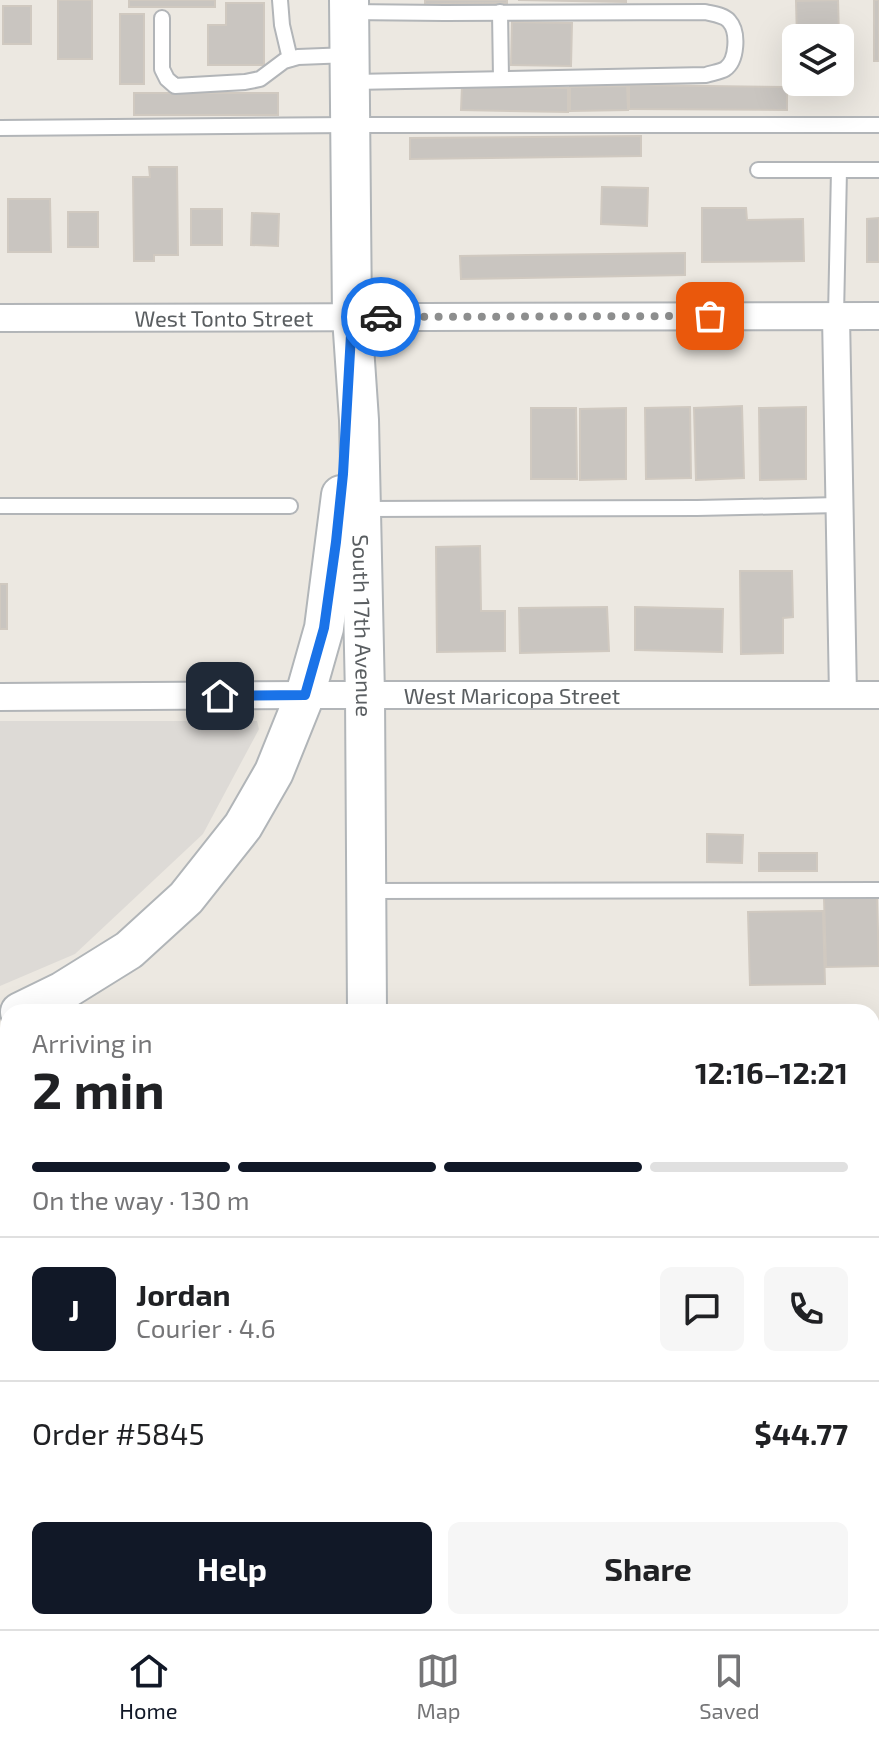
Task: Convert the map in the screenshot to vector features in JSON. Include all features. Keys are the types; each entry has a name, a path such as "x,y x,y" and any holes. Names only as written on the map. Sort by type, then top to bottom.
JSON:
{"main road":[{"name":"South 17th Avenue","path":"349,6 352,317 359,420 365,695 367,1004"},
{"path":"36,1004 129,950 186,898 243,826 274,772 305,695 324,628 343,474 352,317"}],"street":[{"path":"836,316 843,695"},
{"name":"West Tonto Street","path":"0,318 879,316"},
{"name":"West Maricopa Street","path":"0,697 879,695"}],"lane":[{"path":"280,0 290,59"},
{"path":"162,18 162,69 175,86 260,79 284,61 298,57 350,68 501,79 706,75 724,69 732,61 735,51 734,30 729,20 705,12 500,12 349,6"},
{"path":"500,12 501,79"},
{"path":"0,128 879,125"},
{"path":"758,170 879,170"},
{"path":"836,316 839,170"},
{"path":"361,509 839,505"},
{"path":"0,506 290,506"},
{"path":"365,891 879,890"}],"shaded area":[{"path":"0,721 257,721 259,729 203,834 75,954 0,986"}],"building":[{"path":"58,0 92,0 92,59 58,59"},
{"path":"129,0 215,0 215,7 129,7"},
{"path":"425,0 507,0 507,3 425,4"},
{"path":"518,0 626,0 626,2"},
{"path":"838,0 839,24 797,24 796,1"},
{"path":"874,0 879,0 879,61 874,61"},
{"path":"226,3 264,3 264,65 208,65 208,25 226,25"},
{"path":"3,6 31,6 31,44 3,44"},
{"path":"120,14 144,14 144,84 120,84"},
{"path":"512,22 572,23 571,66 511,65"},
{"path":"629,85 782,87 782,96 787,96 787,110 629,109"},
{"path":"462,86 568,88 568,112 461,110"},
{"path":"627,86 628,110 570,111 570,87"},
{"path":"134,93 278,93 278,115 134,115"},
{"path":"641,136 641,156 410,159 410,138"},
{"path":"149,167 177,167 178,255 154,255 154,261 134,261 133,177 150,177"},
{"path":"602,187 648,188 647,226 601,224"},
{"path":"8,199 50,199 51,252 8,252"},
{"path":"702,208 746,208 747,220 803,219 804,261 702,262"},
{"path":"191,209 222,209 222,245 191,245"},
{"path":"68,212 98,212 98,247 68,247"},
{"path":"252,213 279,214 278,246 251,245"},
{"path":"879,218 879,262 867,262 867,219"},
{"path":"685,253 685,275 461,279 460,256"},
{"path":"742,406 744,478 696,480 694,408"},
{"path":"690,407 691,478 646,479 645,408"},
{"path":"806,407 806,479 760,480 759,408"},
{"path":"531,408 576,408 577,479 531,479"},
{"path":"626,408 626,479 580,480 580,409"},
{"path":"480,546 481,611 505,611 505,651 437,652 436,547"},
{"path":"740,571 792,571 793,617 783,618 783,653 741,654"},
{"path":"0,584 7,584 7,629 0,629"},
{"path":"607,607 609,651 520,653 519,608"},
{"path":"635,607 723,609 722,652 635,650"},
{"path":"707,834 743,835 742,863 707,862"},
{"path":"759,853 817,853 817,871 759,871"},
{"path":"877,896 879,966 826,967 824,898"},
{"path":"823,911 825,984 750,985 748,912"}],"way so far":[{"path":"381,317 710,316"}],"route":[{"path":"220,696 305,695 324,628 336,542 352,317 381,317"}]}
